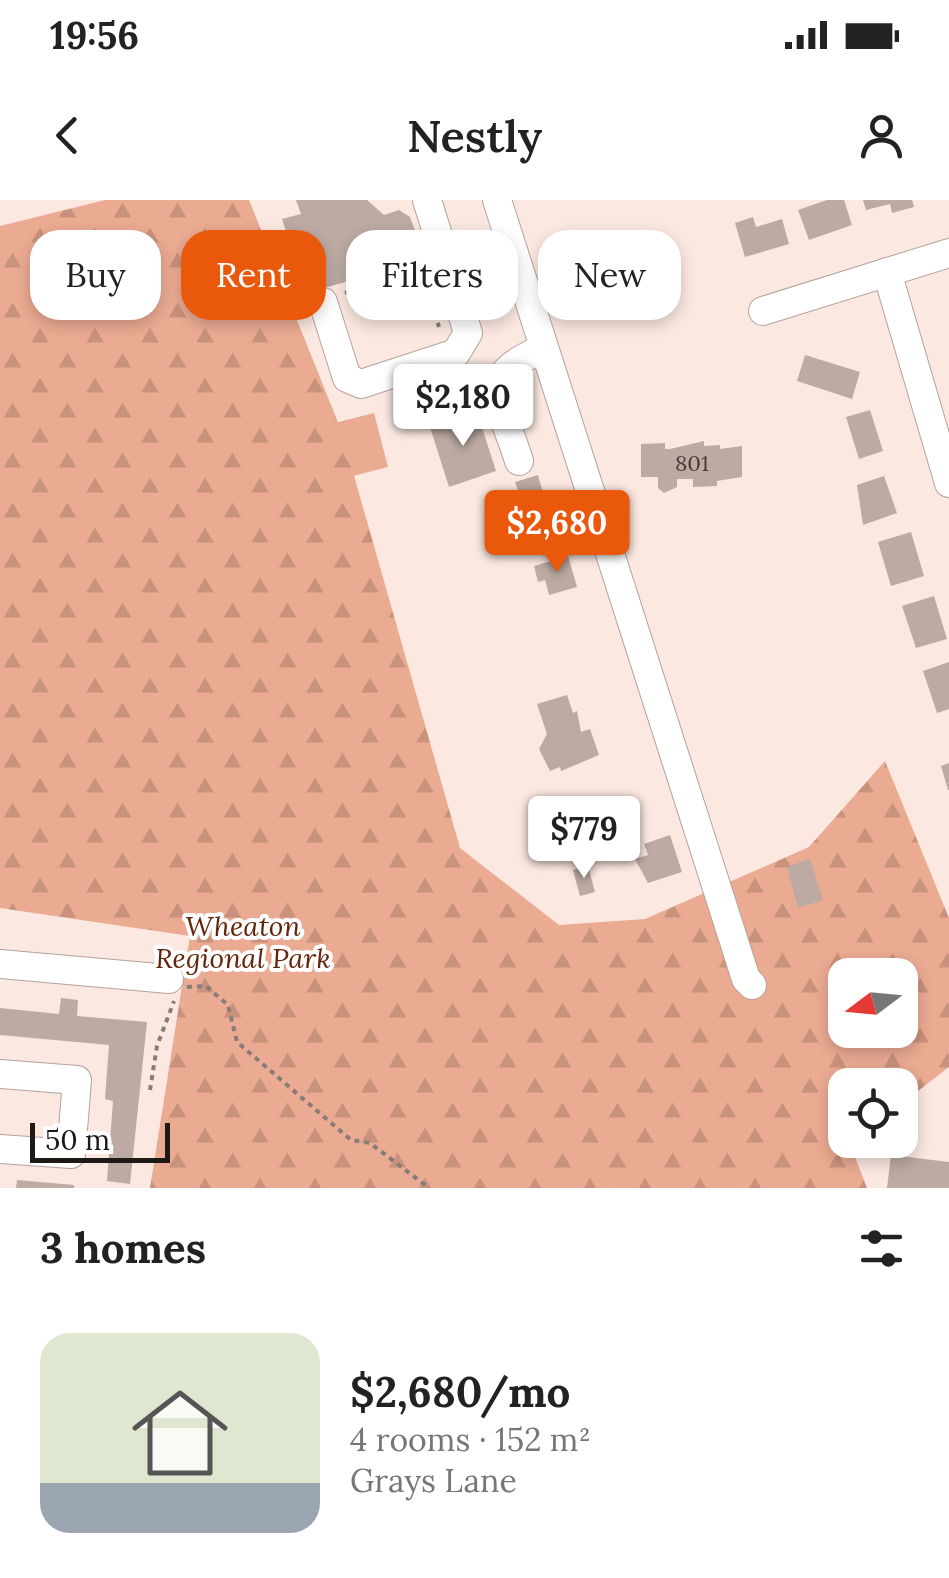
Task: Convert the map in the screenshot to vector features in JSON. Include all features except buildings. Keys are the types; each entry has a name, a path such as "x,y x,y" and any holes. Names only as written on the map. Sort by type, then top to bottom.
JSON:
{"street":[{"path":"427,200 436,230"},
{"path":"498,200 507,230"},
{"path":"764,312 949,253"},
{"path":"518,269 746,979 752,985"},
{"path":"886,272 949,483"},
{"path":"334,297 347,378 361,384 456,354 468,333 464,320"},
{"path":"519,462 497,388 501,372 510,363 543,350"},
{"path":"0,964 169,980"},
{"path":"0,1074 77,1080 70,1154 0,1149"}],"path":[{"path":"334,297 421,266 440,327"},
{"path":"150,1090 156,1046 170,1018 176,988 206,986 228,1004 238,1042 352,1140 370,1143 430,1188"}],"green space":[{"name":"Wheaton Regional Park","path":"105,200 249,200 261,230 181,230 181,320 297,320 341,430 460,848 559,925 645,919 809,847 885,761 949,918 949,1067 918,1091 918,1068 828,1068 828,1158 855,1158 867,1188 150,1188 190,936 0,908 0,226"},
{"path":"374,413 388,467 349,477 335,423"}]}
